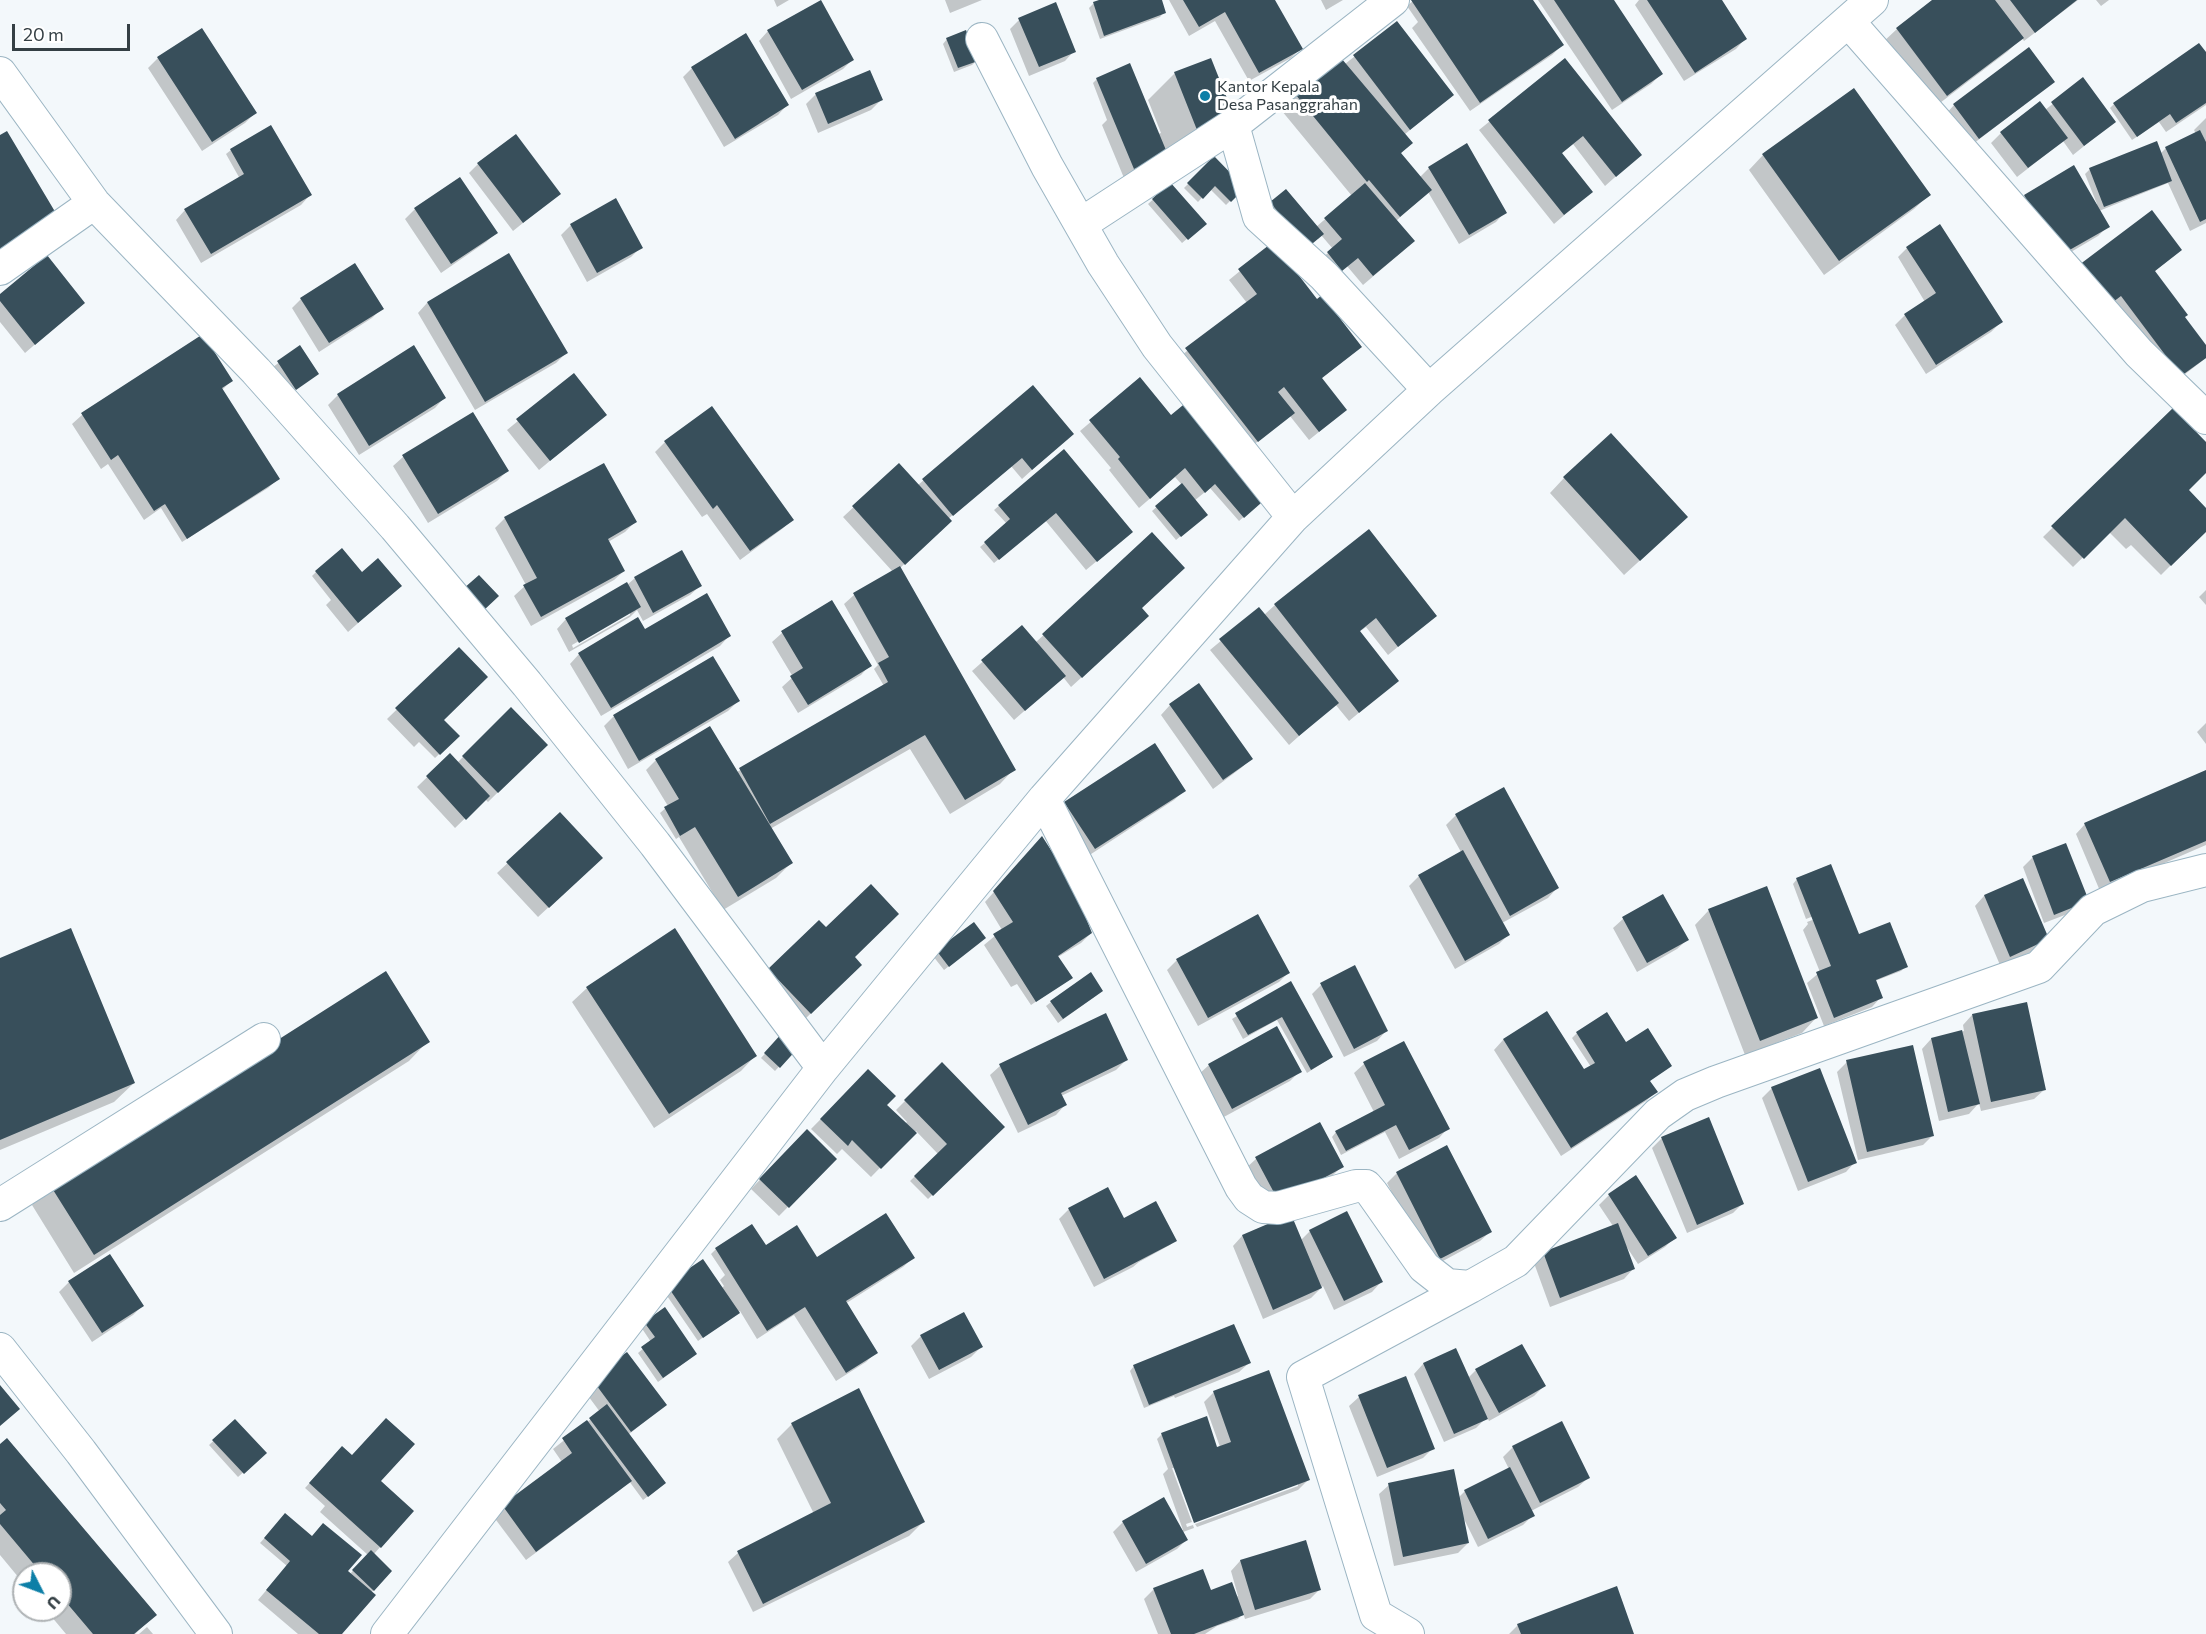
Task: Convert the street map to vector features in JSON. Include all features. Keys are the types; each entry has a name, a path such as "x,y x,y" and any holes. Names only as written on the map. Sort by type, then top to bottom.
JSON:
{"street":[{"path":"1081,224 1233,125 1393,0"},
{"path":"387,1634 823,1068 1044,799 1293,517 1429,390 1872,0"},
{"path":"1848,21 2139,354 2206,418"},
{"path":"982,39 1047,165 1104,264 1157,346 1293,517"},
{"path":"0,73 94,203 256,371 395,527 520,675 655,844 823,1068"},
{"path":"1233,125 1259,217 1324,276 1429,390"},
{"path":"0,269 94,203"},
{"path":"1044,799 1241,1187 1249,1198 1263,1207 1278,1208 1356,1185 1366,1186 1424,1267 1447,1285 1470,1287"},
{"path":"1408,1634 1376,1615 1303,1377 1516,1261 1658,1114 1685,1095 2039,967 2093,910 2142,886 2206,870"},
{"path":"0,1205 264,1039"},
{"path":"0,1349 81,1452 216,1634"}],"building":[{"path":"821,0 854,60 802,90 767,30"},
{"path":"1099,0 1162,0 1166,13 1104,36 1093,2"},
{"path":"1183,0 1275,0 1303,49 1259,73 1225,12 1199,27"},
{"path":"1411,0 1533,0 1564,45 1480,103"},
{"path":"1554,0 1614,0 1663,74 1622,102"},
{"path":"1647,0 1722,0 1747,39 1695,73"},
{"path":"1932,0 1995,0 2024,38 1947,96 1896,28"},
{"path":"2010,0 2077,0 2035,33"},
{"path":"1056,2 1076,52 1039,67 1018,18"},
{"path":"1397,21 1454,95 1410,130 1353,55"},
{"path":"202,28 257,113 212,142 157,57"},
{"path":"966,30 978,61 958,68 946,38"},
{"path":"746,33 789,105 735,139 691,67"},
{"path":"2199,43 2206,52 2206,103 2176,123 2170,114 2137,137 2113,103"},
{"path":"2029,47 2055,82 1979,139 1953,104"},
{"path":"1336,52 1413,143 1401,153 1432,190 1400,217 1369,180 1367,182 1291,89"},
{"name":"Kantor Kepala Desa Pasanggrahan","path":"1211,58 1236,121 1199,135 1174,72"},
{"path":"1565,58 1642,155 1616,177 1583,136 1562,153 1593,192 1564,215 1488,120"},
{"path":"1130,63 1168,155 1134,169 1096,78"},
{"path":"870,70 883,100 828,124 815,93"},
{"path":"2083,77 2116,122 2084,146 2051,102"},
{"path":"1854,88 1931,195 1839,261 1762,154"},
{"path":"2040,101 2068,138 2028,168 2000,132"},
{"path":"271,125 312,195 211,254 184,209 244,174 230,149"},
{"path":"2200,130 2206,142 2206,219 2200,222 2165,147"},
{"path":"7,131 57,215 0,249 0,135"},
{"path":"516,134 561,194 523,223 477,163"},
{"path":"2157,141 2172,181 2104,207 2089,168"},
{"path":"1467,143 1507,213 1469,235 1428,167"},
{"path":"1214,156 1245,188 1231,202 1215,186 1203,199 1187,183"},
{"path":"2074,165 2110,227 2059,256 2024,195"},
{"path":"460,177 498,233 451,264 414,208"},
{"path":"1170,182 1207,224 1188,240 1152,199"},
{"path":"1365,183 1415,241 1373,276 1358,258 1342,271 1327,252 1342,239 1324,218"},
{"path":"1286,189 1324,234 1307,248 1270,202"},
{"path":"616,198 643,248 597,273 570,224"},
{"path":"2152,210 2182,250 2155,271 2188,315 2185,317 2206,345 2206,358 2181,376 2121,296 2109,305 2079,265"},
{"path":"1940,224 2003,322 1936,365 1904,314 1936,293 1906,247"},
{"path":"1273,242 1317,299 1322,295 1362,347 1322,378 1347,410 1319,432 1284,387 1278,392 1295,413 1258,442 1185,348 1257,294 1238,269"},
{"path":"509,253 568,353 485,402 427,302"},
{"path":"47,255 85,303 35,345 0,301 0,294"},
{"path":"355,263 384,309 329,343 300,298"},
{"path":"203,334 233,381 222,388 280,479 187,539 165,504 154,511 118,455 111,460 81,413"},
{"path":"300,345 319,374 296,390 277,361"},
{"path":"414,345 446,398 369,446 337,394"},
{"path":"574,373 607,415 550,461 516,419"},
{"path":"1140,377 1171,415 1188,401 1269,496 1244,518 1215,484 1205,493 1185,468 1150,499 1118,459 1120,457 1089,420"},
{"path":"1033,385 1074,434 1032,470 1022,458 953,516 922,479"},
{"path":"712,406 794,520 750,551 717,505 713,509 664,441"},
{"path":"2173,408 2206,442 2206,473 2189,490 2206,508 2206,532 2171,566 2125,518 2084,559 2051,526"},
{"path":"473,412 509,471 438,514 402,455"},
{"path":"1611,433 1688,517 1640,561 1563,477"},
{"path":"1064,449 1133,532 1097,562 1056,513 999,560 984,542 1010,519 998,505"},
{"path":"604,463 637,522 608,539 625,571 541,617 523,585 537,578 504,517"},
{"path":"899,463 952,521 905,565 852,506"},
{"path":"1182,483 1208,515 1181,537 1155,506"},
{"path":"1369,529 1437,616 1398,647 1376,618 1360,631 1399,681 1359,713 1274,604"},
{"path":"1152,532 1185,568 1142,608 1149,616 1082,678 1042,634"},
{"path":"342,548 362,572 378,558 402,586 358,623 315,571"},
{"path":"682,550 702,586 653,613 634,577"},
{"path":"900,566 1016,770 965,800 925,735 770,824 739,768 888,682 878,663 889,657 853,593"},
{"path":"479,575 499,596 483,611 463,589"},
{"path":"627,582 641,607 579,643 565,618"},
{"path":"707,593 731,636 611,708 578,653 638,617 645,629"},
{"path":"832,600 872,666 808,705 790,676 803,668 781,631"},
{"path":"1259,607 1339,703 1299,736 1219,639"},
{"path":"1022,625 1066,676 1025,711 981,660"},
{"path":"459,647 488,677 444,720 460,736 440,755 395,708"},
{"path":"713,656 740,701 639,761 613,715"},
{"path":"1199,683 1253,759 1223,780 1169,704"},
{"path":"511,707 548,745 498,793 462,756"},
{"path":"710,726 793,863 738,897 695,827 680,836 664,807 679,799 655,759"},
{"path":"1155,743 1186,791 1095,849 1064,802"},
{"path":"450,753 490,796 466,820 426,776"},
{"path":"2206,770 2206,841 2110,882 2084,823"},
{"path":"1504,787 1559,888 1510,916 1455,814"},
{"path":"560,812 603,858 549,908 506,862"},
{"path":"1042,836 1072,883 1092,933 1058,956 1073,978 1036,1002 993,934 1013,922 993,891"},
{"path":"2066,843 2089,901 2054,915 2032,856"},
{"path":"1463,850 1510,935 1465,961 1418,875"},
{"path":"1831,864 1859,934 1890,922 1908,967 1876,980 1883,998 1834,1018 1816,972 1831,966 1796,878"},
{"path":"2023,878 2049,939 2010,957 1984,895"},
{"path":"871,884 899,914 855,957 862,965 811,1014 768,969 819,920 826,927"},
{"path":"1767,886 1818,1018 1760,1041 1708,909"},
{"path":"1663,894 1689,940 1647,963 1622,917"},
{"path":"1258,914 1290,973 1208,1018 1176,959"},
{"path":"974,922 986,938 949,967 936,950"},
{"path":"71,928 135,1083 0,1140 0,958"},
{"path":"675,928 757,1056 669,1114 586,987"},
{"path":"1355,965 1388,1031 1354,1049 1320,983"},
{"path":"386,971 430,1042 94,1255 50,1185"},
{"path":"1091,972 1103,991 1063,1019 1050,1001"},
{"path":"1291,981 1333,1057 1311,1070 1282,1017 1248,1035 1235,1013"},
{"path":"2027,1002 2046,1090 1991,1102 1972,1014"},
{"path":"1547,1011 1584,1069 1595,1063 1576,1032 1607,1012 1626,1042 1648,1028 1672,1066 1650,1081 1658,1092 1571,1148 1503,1039"},
{"path":"1106,1013 1128,1060 1061,1093 1067,1105 1028,1125 999,1064"},
{"path":"1277,1026 1302,1072 1232,1109 1208,1064"},
{"path":"1962,1030 1980,1104 1948,1112 1931,1038"},
{"path":"783,1032 799,1047 780,1068 764,1053"},
{"path":"1404,1041 1450,1129 1409,1150 1396,1125 1346,1151 1335,1131 1385,1105 1363,1062"},
{"path":"1913,1045 1934,1136 1867,1152 1846,1060"},
{"path":"942,1062 1005,1127 933,1196 914,1176 947,1144 904,1100"},
{"path":"1820,1068 1857,1163 1808,1182 1771,1087"},
{"path":"868,1069 896,1096 887,1105 917,1133 881,1169 852,1140 848,1146 820,1119"},
{"path":"1709,1117 1744,1204 1697,1225 1661,1137"},
{"path":"1320,1122 1344,1167 1279,1202 1255,1157"},
{"path":"807,1129 837,1159 789,1208 759,1179"},
{"path":"1447,1145 1492,1232 1440,1259 1396,1172"},
{"path":"1636,1175 1677,1238 1648,1256 1608,1194"},
{"path":"1108,1187 1124,1218 1156,1201 1177,1241 1104,1279 1068,1208"},
{"path":"1347,1211 1383,1282 1344,1301 1309,1230"},
{"path":"886,1213 915,1258 846,1301 878,1353 846,1373 805,1307 767,1331 715,1248 752,1224 766,1245 797,1225 817,1257"},
{"path":"1291,1214 1322,1288 1273,1310 1242,1235"},
{"path":"1618,1223 1635,1269 1560,1298 1543,1252"},
{"path":"110,1254 144,1306 102,1333 68,1281"},
{"path":"703,1259 740,1313 703,1338 666,1284"},
{"path":"665,1307 697,1354 663,1378 641,1347 655,1337 644,1322"},
{"path":"964,1312 983,1347 939,1370 920,1335"},
{"path":"1234,1324 1251,1363 1149,1405 1133,1365"},
{"path":"1522,1344 1546,1386 1499,1413 1475,1369"},
{"path":"1456,1348 1488,1419 1454,1434 1423,1363"},
{"path":"627,1352 667,1405 631,1432 591,1378"},
{"path":"1269,1370 1310,1480 1194,1523 1161,1433 1207,1416 1217,1447 1231,1442 1213,1391"},
{"path":"1406,1376 1435,1449 1387,1468 1358,1395"},
{"path":"0,1385 20,1409 0,1426"},
{"path":"859,1388 925,1522 763,1604 737,1551 831,1503 791,1423"},
{"path":"607,1404 666,1483 648,1497 589,1418"},
{"path":"386,1418 415,1444 381,1481 414,1511 381,1548 309,1483 342,1446 352,1455"},
{"path":"235,1419 267,1453 244,1474 212,1440"},
{"path":"587,1420 632,1481 536,1552 502,1505 572,1453 562,1438"},
{"path":"1562,1421 1590,1478 1540,1503 1512,1446"},
{"path":"7,1438 157,1615 134,1634 93,1634 72,1609 72,1562 32,1562 0,1524 0,1515 6,1510 0,1503 0,1444"},
{"path":"1510,1467 1535,1516 1488,1539 1464,1490"},
{"path":"1454,1469 1469,1543 1403,1557 1388,1483"},
{"path":"1164,1497 1188,1540 1146,1564 1122,1521"},
{"path":"285,1513 312,1536 323,1523 362,1555 348,1571 376,1595 342,1634 319,1634 266,1590 290,1561 264,1538"},
{"path":"1306,1540 1321,1590 1255,1610 1240,1560"},
{"path":"371,1550 392,1571 374,1591 352,1570"},
{"path":"1203,1569 1211,1590 1232,1582 1244,1615 1194,1634 1171,1634 1153,1588"},
{"path":"1617,1586 1634,1634 1521,1634 1517,1624"}],"place":[{"name":"Kantor Kepala Desa Pasanggrahan","path":"1205,96"}]}
